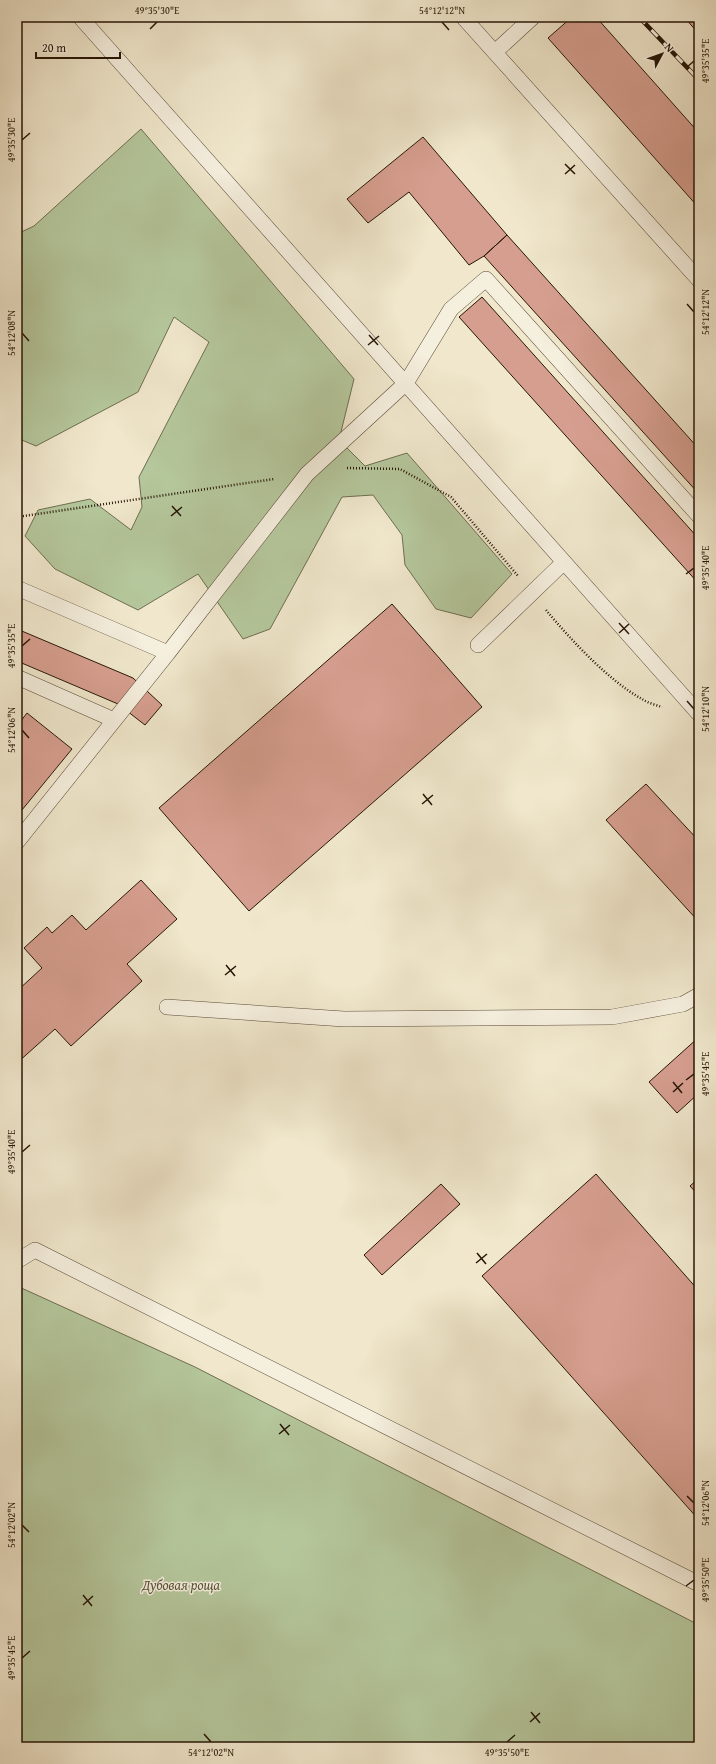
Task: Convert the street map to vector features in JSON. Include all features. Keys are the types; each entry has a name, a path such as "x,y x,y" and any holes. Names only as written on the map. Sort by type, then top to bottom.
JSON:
{"lane":[{"path":"80,17 699,714"},
{"path":"463,17 699,280"},
{"path":"495,52 533,17"},
{"path":"17,842 168,653 307,474 406,383 451,309 486,279 699,516"},
{"path":"478,645 564,562"},
{"path":"17,588 168,653"},
{"path":"17,677 114,720"},
{"path":"167,1007 344,1019 612,1017 683,1004 699,995"},
{"path":"17,1261 35,1250 699,1584"}],"path":[{"path":"343,469 400,469 451,497 560,627 618,684 643,700 664,707"},
{"path":"17,517 307,474"}],"green space":[{"path":"141,129 354,379 339,440 365,466 407,453 512,574 471,618 436,609 405,565 402,535 373,495 342,497 270,629 243,639 198,574 138,610 55,569 25,536 38,510 90,499 131,530 142,507 139,477 209,342 174,317 138,392 36,446 17,438 17,366 21,361 17,358 17,234 34,226"},
{"name":"Дубовая роща","path":"17,1286 195,1367 699,1625 699,1747 17,1747"}],"building":[{"path":"572,17 596,17 699,133 699,208 548,38"},
{"path":"684,17 699,17 699,34"},
{"path":"423,137 507,235 484,256 469,265 409,192 368,223 347,199"},
{"path":"507,235 699,449 699,494 484,256"},
{"path":"482,297 699,539 699,584 459,317"},
{"path":"392,604 482,707 249,911 159,808"},
{"path":"17,629 133,678 162,705 145,725 118,704 17,661"},
{"path":"27,713 72,749 17,816 17,726"},
{"path":"646,784 699,841 699,922 606,820"},
{"path":"141,880 177,919 127,964 142,981 71,1046 55,1029 17,1063 17,991 42,968 24,948 47,927 52,933 72,915 86,930"},
{"path":"699,1037 699,1093 677,1113 649,1082"},
{"path":"596,1174 699,1291 699,1520 482,1276"},
{"path":"699,1178 699,1196 690,1186"},
{"path":"441,1184 460,1204 382,1275 364,1255"}],"railway":[{"path":"639,17 699,80"}]}
